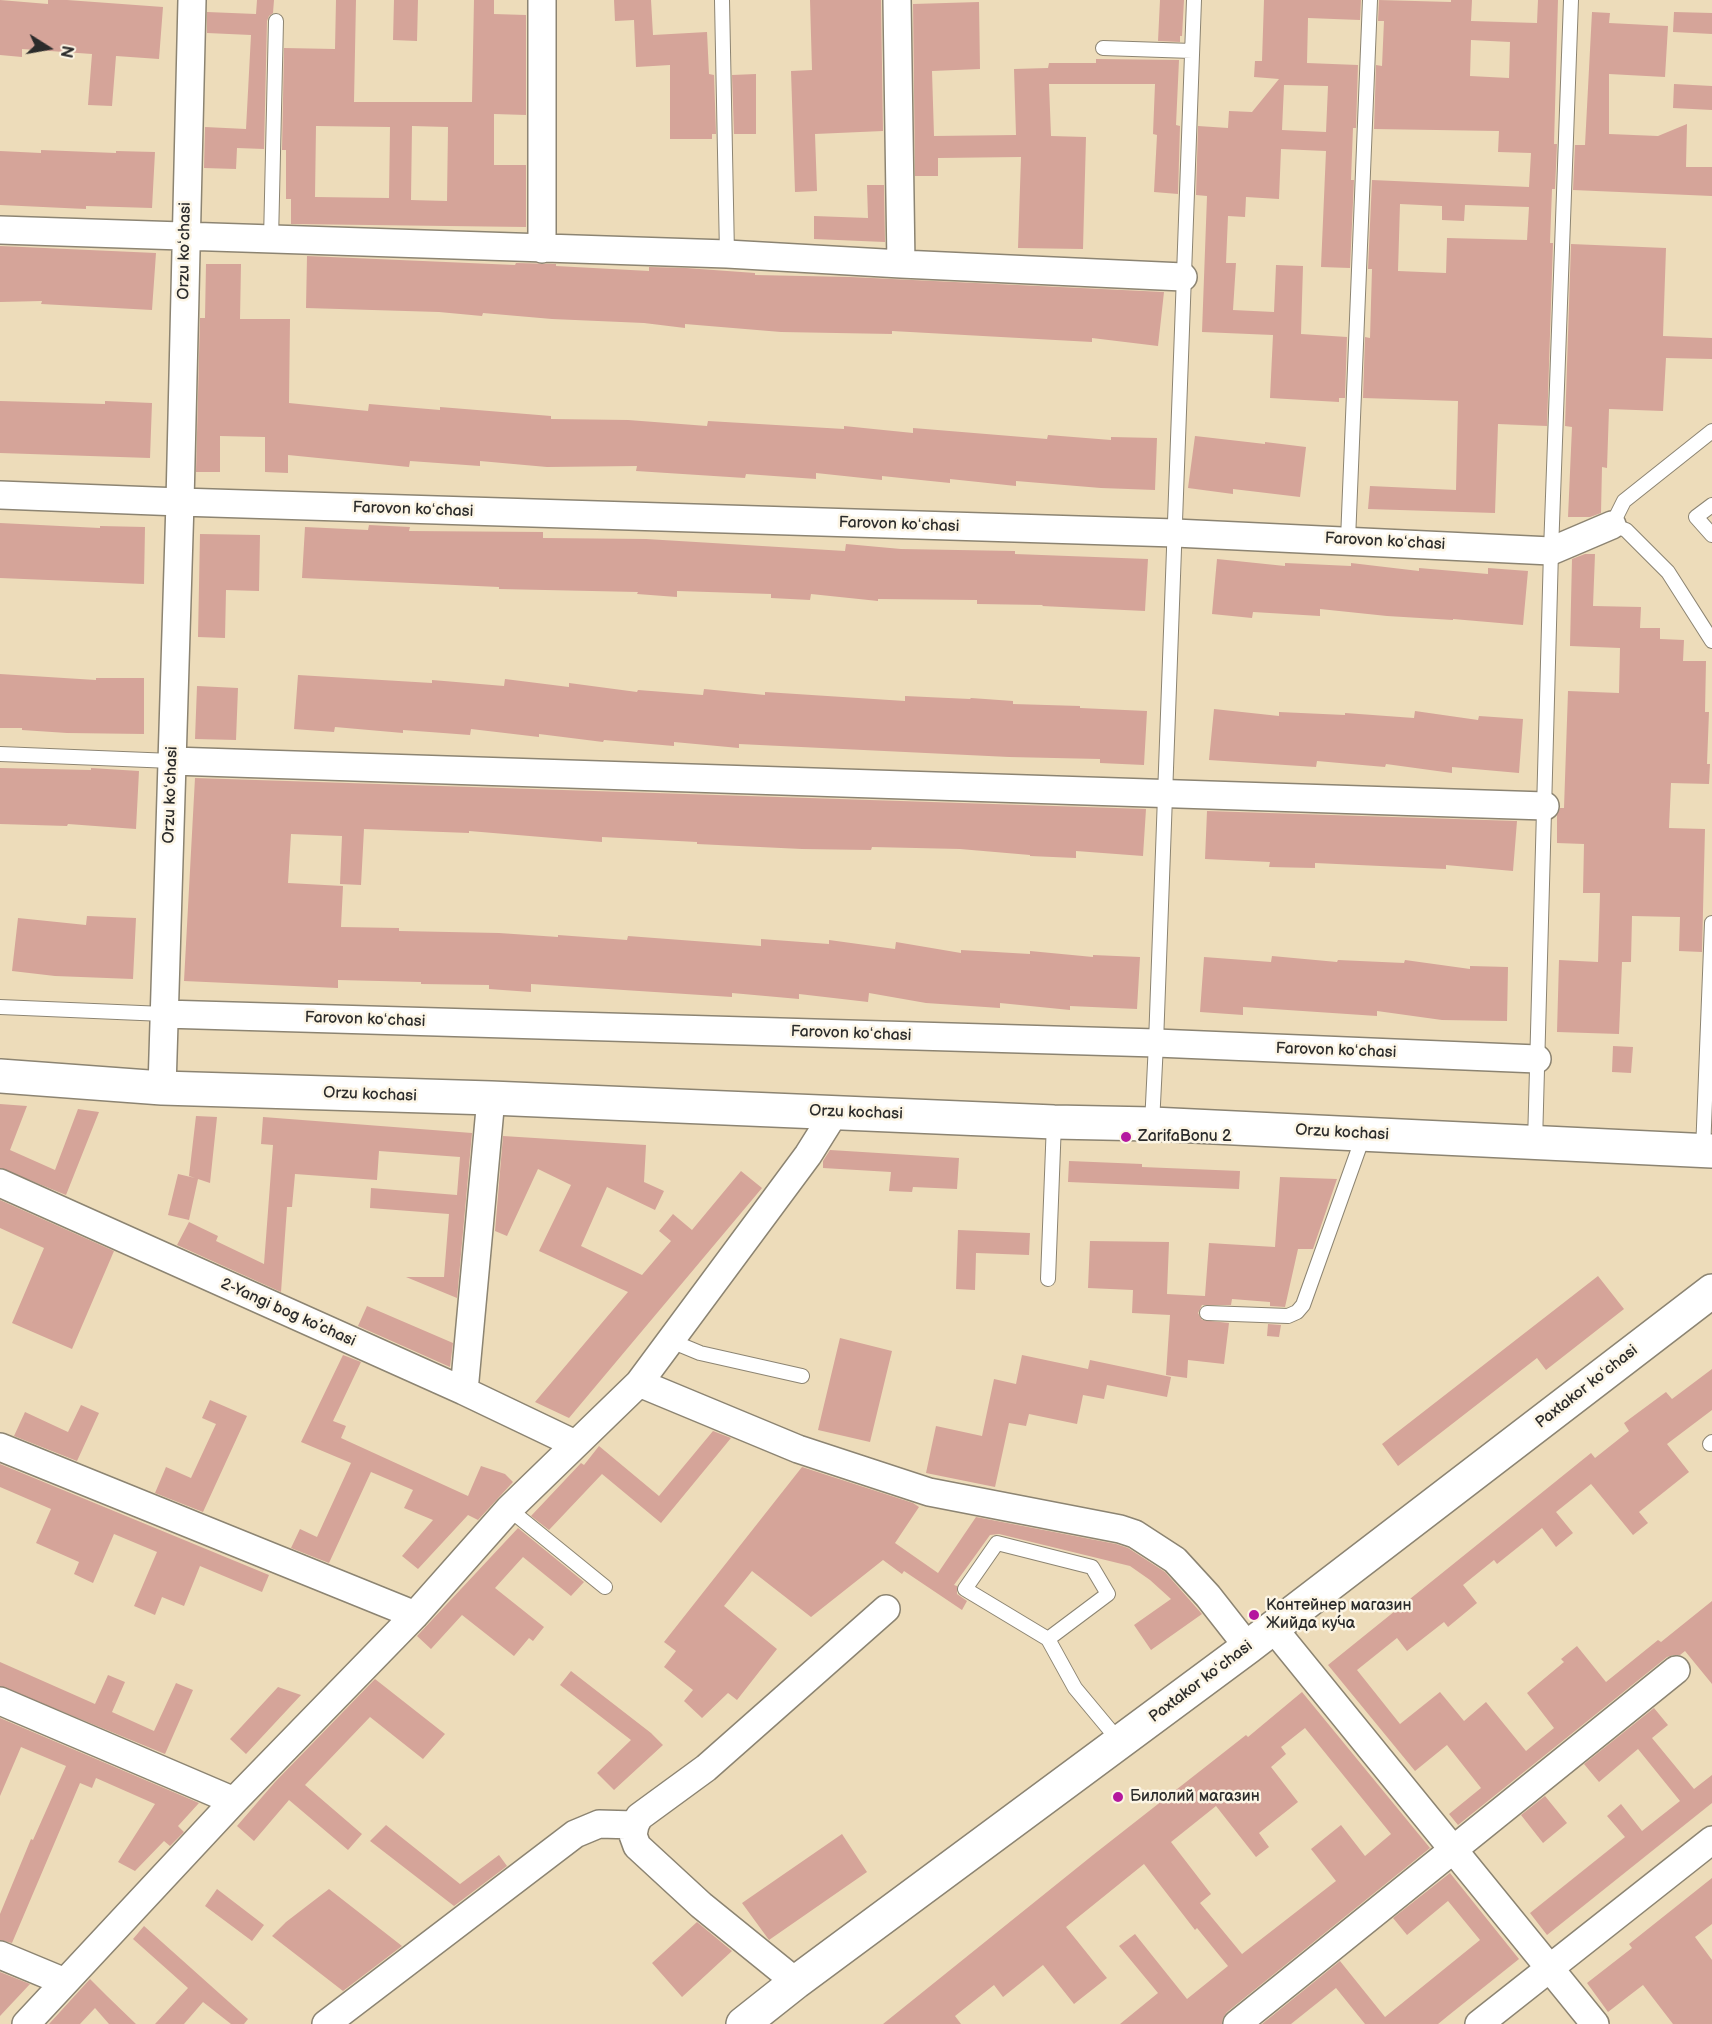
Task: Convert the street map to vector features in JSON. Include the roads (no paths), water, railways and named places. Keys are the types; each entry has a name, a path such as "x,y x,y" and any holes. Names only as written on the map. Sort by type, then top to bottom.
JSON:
{"main road":[{"name":"Orzu kochasi","path":"0,1076 162,1088 491,1098 1054,1122 1152,1124 1707,1151"},
{"name":"Paxtakor koʻchasi","path":"743,2024 796,1982 1260,1638 1712,1291"}],"street":[{"name":"Orzu koʻchasi","path":"162,1088 180,502 192,0"},
{"path":"542,0 542,249"},
{"path":"897,0 901,264"},
{"path":"0,230 726,254 1183,277"},
{"path":"0,495 180,502"},
{"name":"Farovon koʻchasi","path":"180,502 1175,533 1551,551 1612,525"},
{"path":"172,760 1545,806"},
{"name":"Farovon koʻchasi","path":"164,1014 1156,1043 1538,1059"},
{"path":"464,1391 491,1098"},
{"path":"26,2024 234,1801 415,1615 509,1509 639,1383 808,1155 835,1112"},
{"name":"2-Yangi bog koʼchasi","path":"0,1184 464,1391 575,1444"},
{"path":"639,1383 798,1449 929,1492 1120,1528 1136,1534 1175,1560 1208,1596 1260,1638 1454,1849 1595,2024"},
{"path":"0,1447 415,1615"},
{"path":"796,1982 701,1905 637,1846 633,1835 635,1825 639,1817 706,1768 886,1608"},
{"path":"1237,2024 1676,1670"},
{"path":"0,1701 234,1801"},
{"path":"326,2024 575,1834 599,1824 635,1825"},
{"path":"1479,2024 1712,1840"},
{"path":"0,1955 65,1982"}],"lane":[{"path":"722,0 726,254"},
{"path":"1152,1124 1194,0"},
{"path":"1348,540 1370,0"},
{"path":"1535,1143 1551,551 1571,0"},
{"path":"271,240 276,21"},
{"path":"1103,48 1192,51"},
{"path":"1712,431 1624,501 1612,525 1626,530 1668,572 1712,641"},
{"path":"1712,504 1696,517 1712,535"},
{"path":"0,754 172,760"},
{"path":"1707,1151 1712,923"},
{"path":"0,1007 164,1014"},
{"path":"1048,1279 1054,1122"},
{"path":"1207,1313 1288,1316 1297,1312 1303,1305 1364,1134"},
{"path":"671,1341 700,1353 802,1376"},
{"path":"509,1509 605,1587"},
{"path":"1048,1639 1108,1594 1092,1566 997,1543 965,1589 1048,1639 1075,1688 1120,1742"}],"place":[{"name":"ZarifaBonu 2","path":"1126,1137"},
{"name":"Контейнер магазин Жийда ку́ча","path":"1254,1615"},
{"name":"Билолий магазин","path":"1118,1797"}]}
